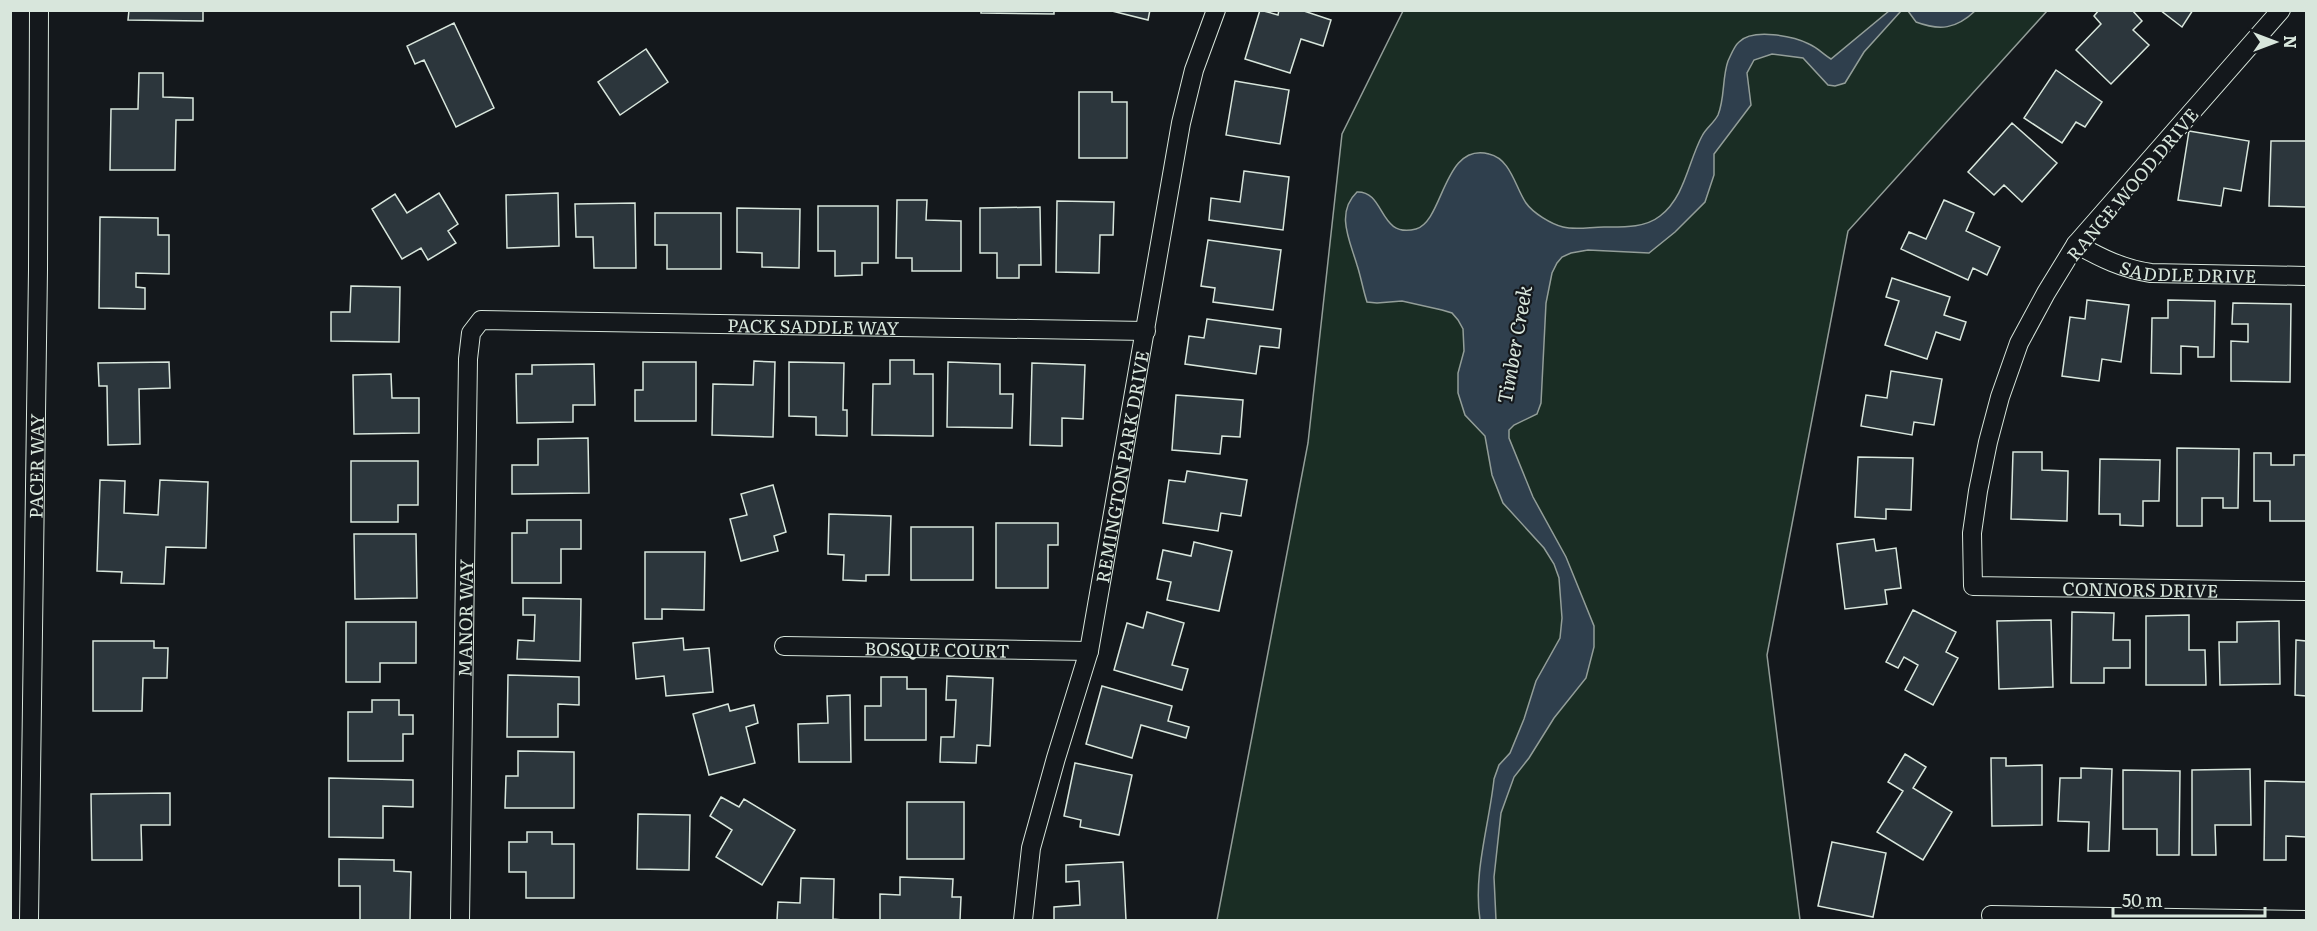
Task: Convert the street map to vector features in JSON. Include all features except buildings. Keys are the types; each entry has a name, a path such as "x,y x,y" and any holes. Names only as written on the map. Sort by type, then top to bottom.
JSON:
{"street":[{"name":"PACER WAY","path":"29,921 39,270 39,10"},
{"name":"REMINGTON PARK DRIVE","path":"1023,921 1031,848 1089,651 1146,331 1180,123 1194,70 1216,10"},
{"name":"RANGE WOOD DRIVE","path":"1973,586 1972,533 1976,502 2000,397 2019,343 2076,244 2281,10"},
{"name":"SADDLE DRIVE","path":"2076,244 2108,262 2129,270 2151,273 2307,276"},
{"name":"PACK SADDLE WAY","path":"481,320 1146,331"},
{"name":"MANOR WAY","path":"460,921 468,359 471,333 481,320"},
{"name":"CONNORS DRIVE","path":"1973,586 2307,591"},
{"name":"BOSQUE COURT","path":"784,646 1089,651"},
{"path":"1991,918 2307,920"}],"green space":[{"path":"1403,11 2047,11 1848,231 1767,655 1800,920 1217,920 1308,443 1342,134"}],"water":[{"name":"Timber Creek","path":"1889,11 1901,11 1864,52 1845,83 1835,86 1828,85 1803,58 1772,54 1754,60 1747,73 1751,105 1714,154 1714,175 1705,202 1675,232 1649,253 1588,250 1571,253 1562,257 1552,273 1546,303 1541,403 1537,414 1514,425 1509,430 1509,438 1533,497 1566,557 1594,626 1594,647 1586,678 1554,718 1514,777 1501,813 1494,877 1496,920 1480,920 1478,902 1480,867 1494,779 1499,765 1510,753 1536,681 1560,638 1562,618 1559,578 1544,548 1503,503 1492,475 1485,436 1465,415 1458,393 1458,373 1464,351 1463,329 1452,313 1442,310 1402,301 1367,302 1346,227 1345,218 1350,200 1357,192 1366,194 1373,199 1395,227 1404,230 1416,229 1425,223 1433,212 1453,170 1462,160 1474,153 1489,154 1507,167 1529,207 1553,223 1563,227 1578,228 1626,227 1648,223 1668,208 1681,189 1702,136 1718,115 1728,61 1739,42 1754,35 1784,36 1809,44 1831,59"},
{"path":"1908,11 1975,11 1954,25 1933,27 1916,22"}]}
